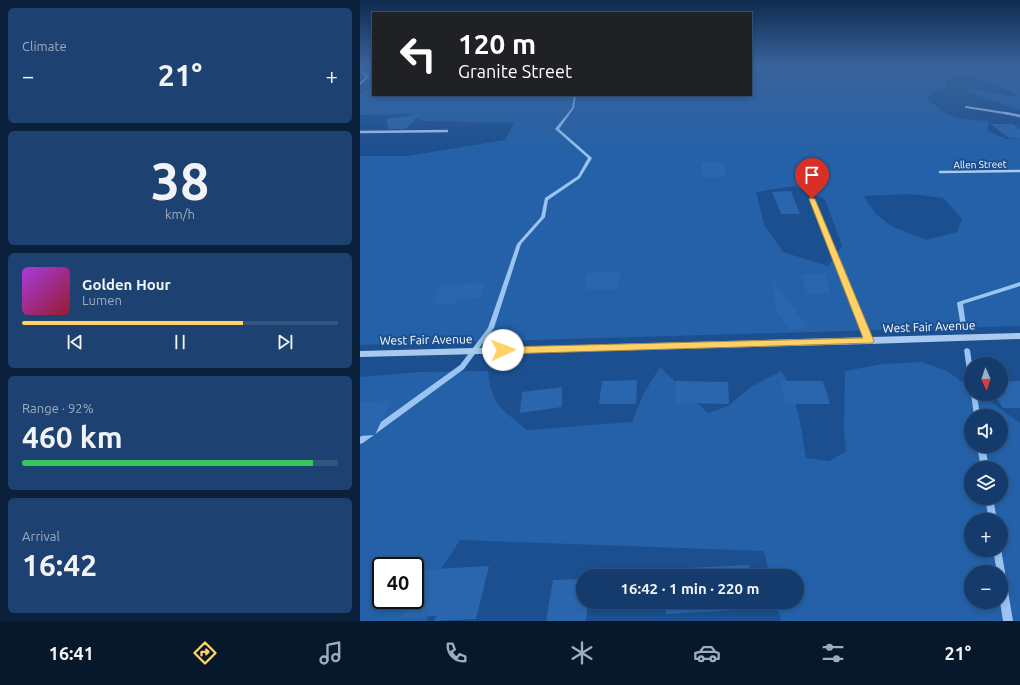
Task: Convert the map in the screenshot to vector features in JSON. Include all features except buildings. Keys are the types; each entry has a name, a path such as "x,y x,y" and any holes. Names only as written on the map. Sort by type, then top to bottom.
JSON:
{"street":[{"path":"966,107 1020,116"},
{"path":"360,132 447,131"},
{"name":"Allen Street","path":"940,172 1020,171"},
{"path":"812,199 869,341"},
{"name":"West Fair Avenue","path":"360,354 1020,336"}],"shaded area":[{"path":"360,95 930,95 926,98 954,117 968,120 988,121 988,131 1006,139 1020,138 1020,326 360,345 360,156 407,156 505,140 514,123 422,121 410,114 360,115","holes":["794,186 825,199 842,246 828,266 783,252 764,224 756,192","911,194 943,198 962,219 957,232 926,240 891,226 876,214 863,196"]},
{"path":"977,95 1004,95 1020,97 1020,110"},
{"path":"922,362 947,371 964,383 964,401 990,401 1001,409 964,409 964,453 1008,453 1008,414 1020,423 1020,621 781,621 778,609 804,609 804,569 768,569 764,551 460,540 433,581 427,621 360,621 360,377 419,372 488,371 492,392 495,399 505,412 527,430 632,422 644,393 660,367 708,413 728,406 751,387 781,371 787,381 795,402 806,458 829,461 846,452 844,429 845,371 882,364"}],"waterway":[{"path":"360,441 462,367 491,328 519,244 543,217 546,199 579,177 590,158 557,129 573,108 575,96"},
{"path":"963,326 960,303 1020,284"},
{"path":"967,350 968,357"},
{"path":"975,401 976,409"},
{"path":"982,453 984,461"},
{"path":"990,505 992,513"},
{"path":"998,557 1000,565"},
{"path":"1006,609 1008,621"}],"route":[{"path":"503,350 869,341 812,199"}]}
